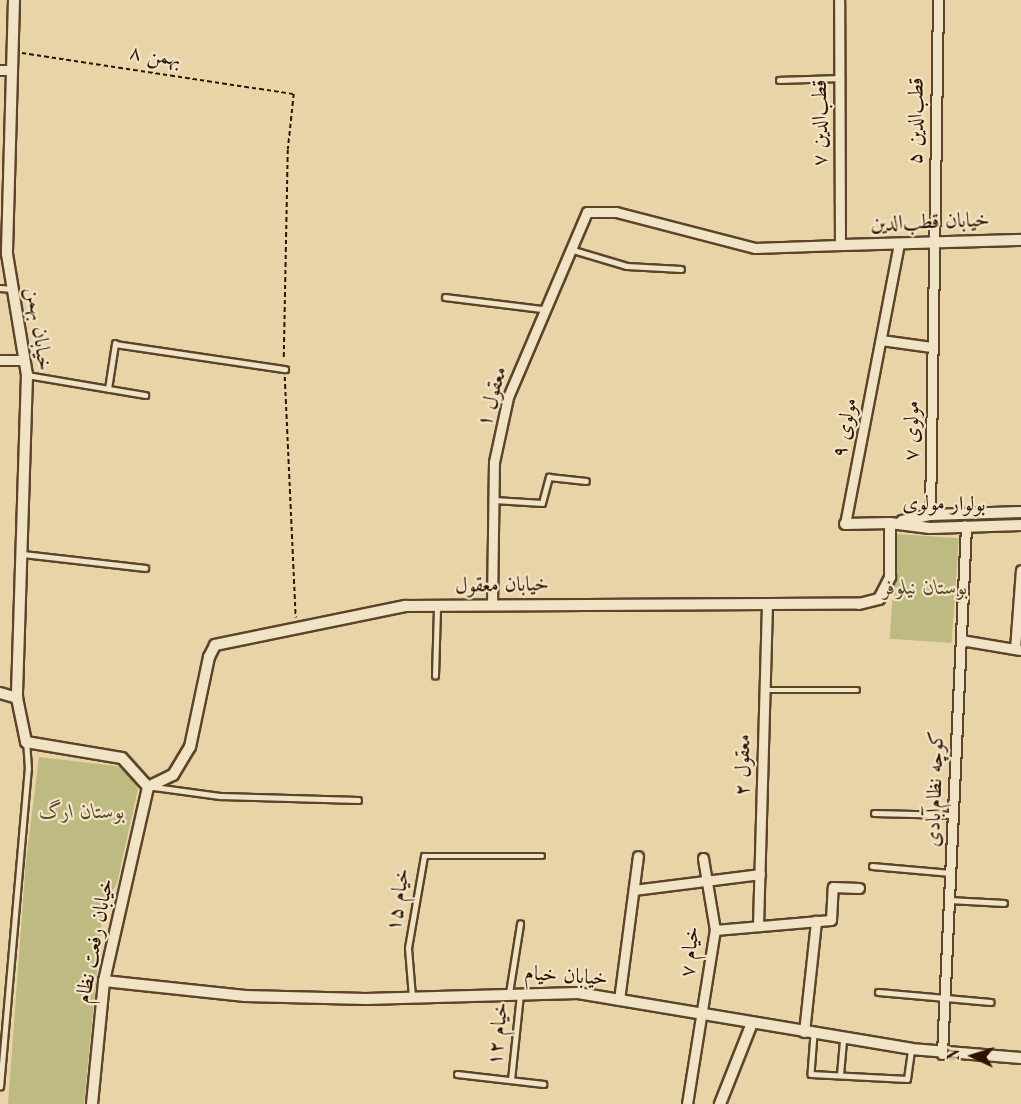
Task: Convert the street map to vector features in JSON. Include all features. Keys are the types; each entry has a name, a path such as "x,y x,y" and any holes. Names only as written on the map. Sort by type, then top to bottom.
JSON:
{"street":[{"name":"خیابان بهمن","path":"14,0 2,253 12,289 27,375 16,698 26,742"},
{"name":"قطب‌الدین ۷","path":"839,0 840,245"},
{"name":"قطب‌الدین ۵","path":"932,347 938,0"},
{"path":"0,70 12,70"},
{"name":"معقول ۱","path":"492,605 494,462 508,397 543,309 587,212 616,212 755,248 840,245"},
{"name":"خیابان قطب‌الدین","path":"840,245 1021,240"},
{"name":"مولوی ۹","path":"845,524 899,243"},
{"path":"881,340 932,347"},
{"name":"مولوی ۷","path":"930,515 932,347"},
{"path":"0,360 24,360"},
{"name":"بولوار مولوی","path":"890,523 930,515 1021,512"},
{"path":"845,524 890,523"},
{"name":"بولوار مولوی","path":"890,523 966,526 1021,525"},
{"name":"خیابان معقول","path":"148,787 173,775 190,747 209,657 215,645 405,606 859,604 879,599 890,577 890,523"},
{"name":"کوچه نظام‌آبادی","path":"942,1054 966,526"},
{"path":"961,640 1018,650 1021,570"},
{"name":"معقول ۲","path":"758,926 767,604"},
{"path":"0,693 16,698"},
{"path":"26,742 122,758 148,787"},
{"name":"خیابان رفعت نظام","path":"92,1104 104,981 148,787"},
{"path":"619,1000 638,856"},
{"name":"خیام ۷","path":"687,1104 715,930 703,858"},
{"path":"634,890 760,874"},
{"path":"715,930 831,920 833,887 859,888"},
{"path":"809,1033 816,921"},
{"name":"خیابان خیام","path":"104,981 245,996 412,997 515,992 578,993 942,1054 1021,1058"},
{"path":"720,1104 752,1023"}],"lane":[{"path":"779,80 839,78"},
{"path":"570,249 627,266 681,269"},
{"path":"0,288 12,289"},
{"path":"445,297 543,309"},
{"path":"108,389 115,344 285,369"},
{"path":"27,375 145,395"},
{"path":"494,501 542,503 549,477 586,481"},
{"path":"20,554 145,568"},
{"path":"435,676 437,606"},
{"path":"764,690 857,690"},
{"path":"0,1087 28,769 26,742"},
{"path":"148,787 221,796 358,800"},
{"path":"874,813 953,815"},
{"name":"خیام ۱۵","path":"412,997 408,948 424,856 542,856"},
{"path":"872,866 951,873"},
{"path":"949,900 1004,903"},
{"name":"خیام ۱۲","path":"511,1080 520,924"},
{"path":"878,992 991,1002"},
{"path":"809,1033 811,1074 907,1079 911,1049"},
{"path":"840,1075 843,1039"},
{"path":"457,1074 543,1083"}],"path":[{"name":"بهمن ۸","path":"12,52 294,94 286,208 285,369"},
{"path":"285,369 297,629"}],"green space":[{"name":"بوستان نیلوفر","path":"897,534 959,538 952,643 890,639"},
{"name":"بوستان ارگ","path":"39,757 124,767 138,789 117,883 103,909 84,1104 8,1104 26,861"}]}
